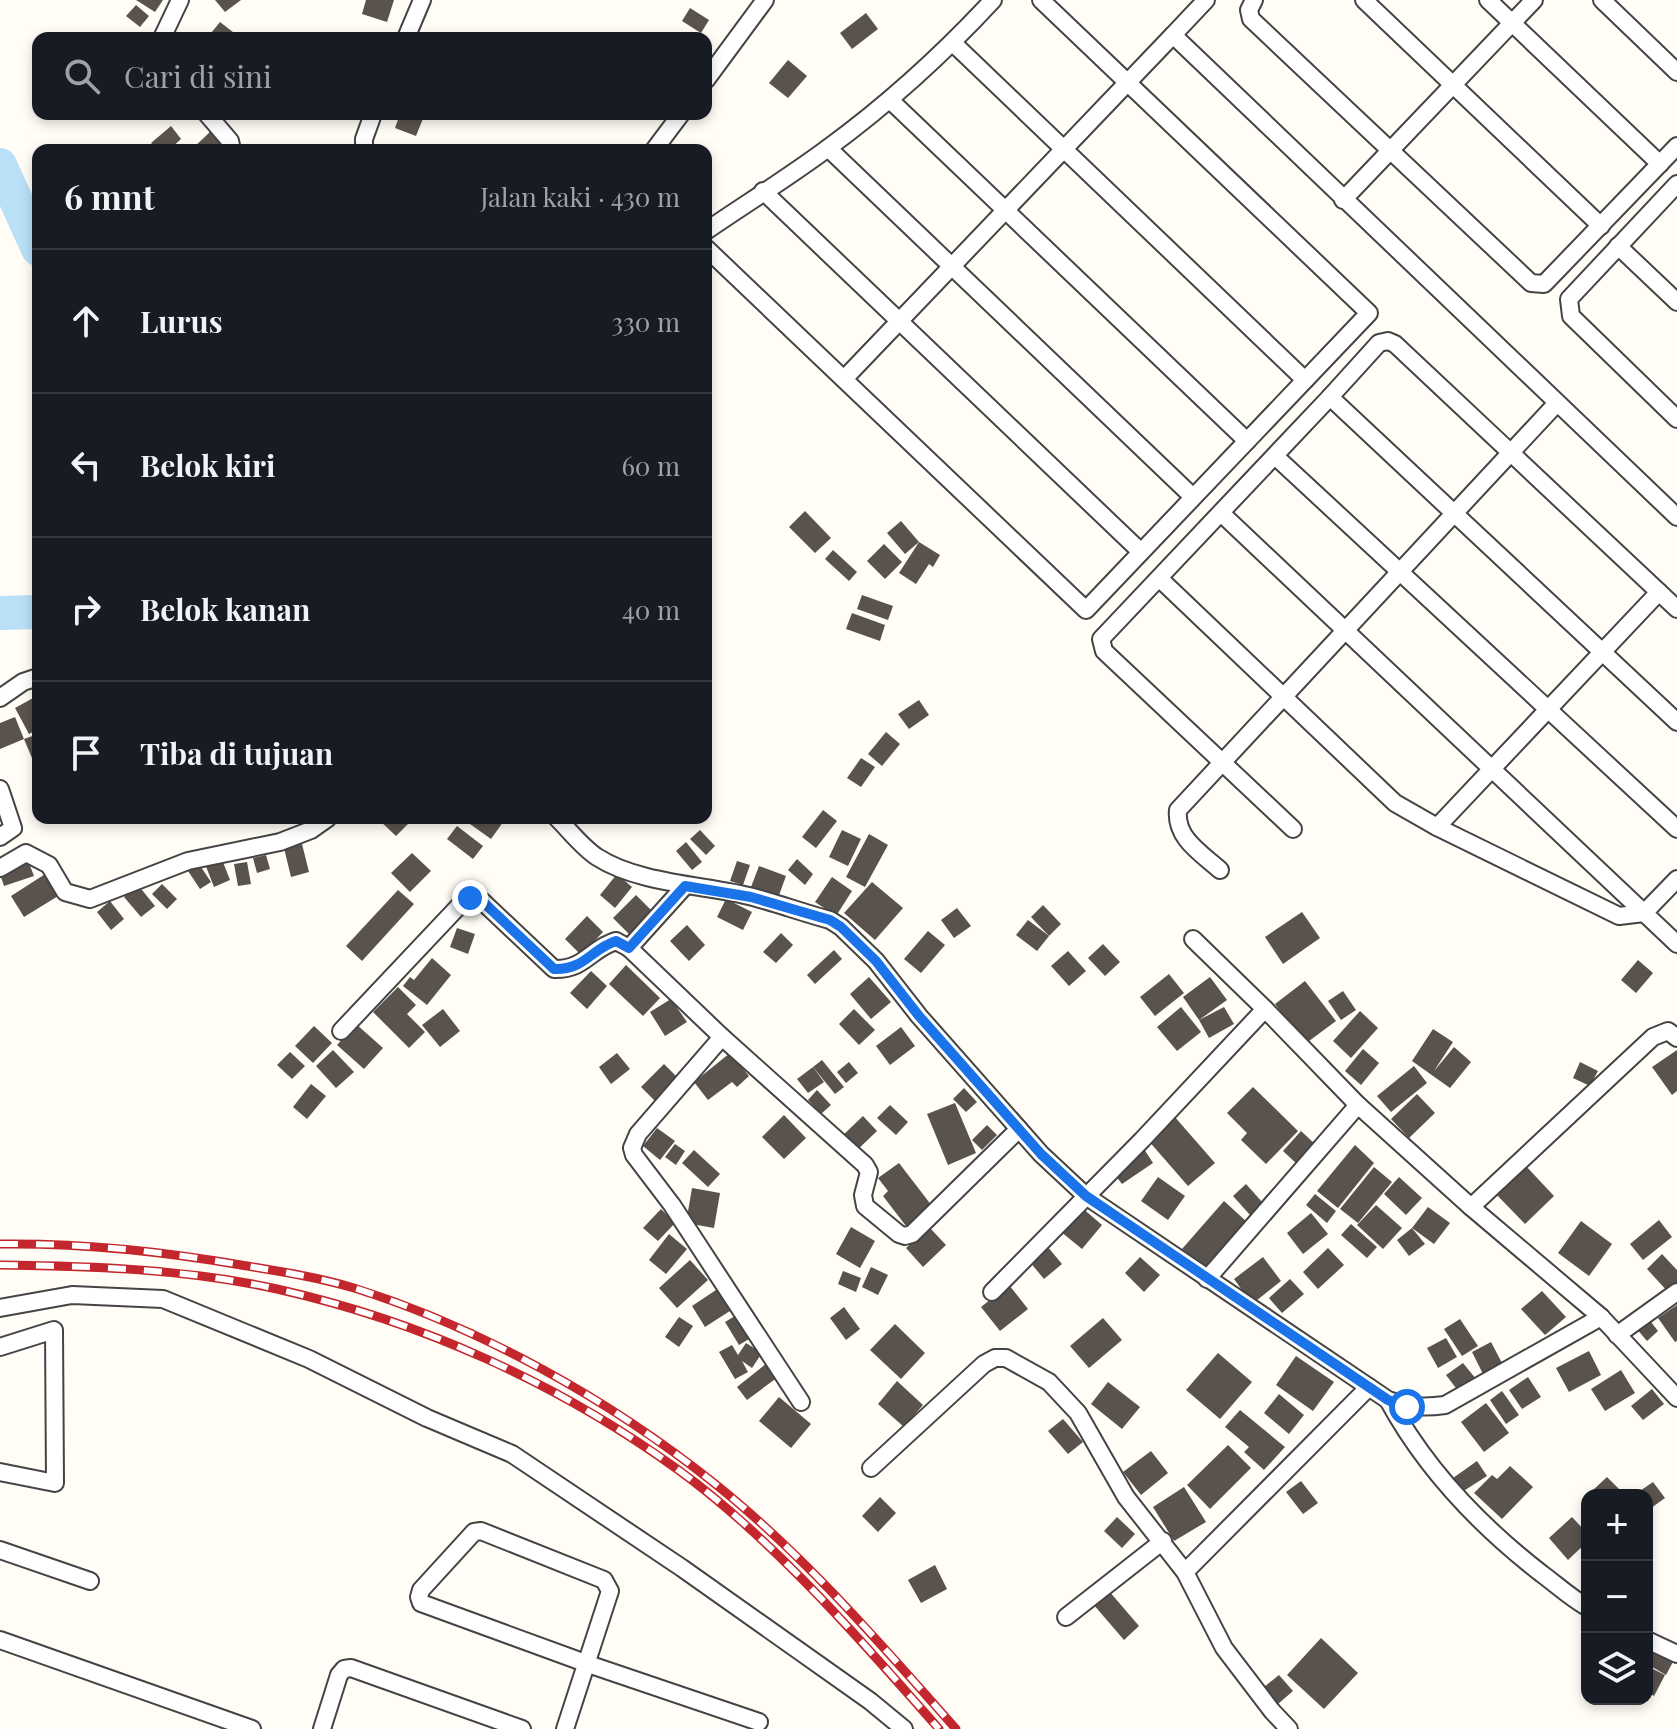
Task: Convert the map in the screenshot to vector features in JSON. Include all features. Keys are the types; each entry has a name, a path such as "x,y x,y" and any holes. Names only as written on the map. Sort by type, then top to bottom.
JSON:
{"street":[{"path":"165,32 180,0"},
{"path":"409,32 422,0"},
{"path":"712,72 765,0"},
{"path":"712,227 828,148 890,100 953,43 993,0"},
{"path":"712,254 1086,610 1369,313 1041,0"},
{"path":"844,379 1206,0"},
{"path":"1254,0 1249,10 1251,19 1531,283 1544,284 1677,146"},
{"path":"1364,0 1601,226"},
{"path":"1488,0 1660,164"},
{"path":"1343,200 1534,0"},
{"path":"1602,0 1677,72"},
{"path":"1173,35 1677,517"},
{"path":"953,43 1305,380"},
{"path":"890,100 1247,441"},
{"path":"212,120 231,144"},
{"path":"364,144 371,120"},
{"path":"658,144 676,120"},
{"path":"828,148 1193,497"},
{"path":"1677,184 1569,299 1568,307 1571,316 1677,419"},
{"path":"763,191 1141,552"},
{"path":"1618,246 1677,302"},
{"path":"1293,829 1104,651 1101,639 1379,343 1388,341 1677,609"},
{"path":"1330,397 1677,722"},
{"path":"1220,870 1182,835 1177,821 1178,810 1557,403"},
{"path":"1275,456 1677,829"},
{"path":"1221,513 1677,944"},
{"path":"1160,579 1395,803 1437,827 1619,916 1644,913 1677,879"},
{"path":"1437,827 1659,592"},
{"path":"0,698 32,679"},
{"path":"0,789 13,828 0,838 5,865 26,853 49,865 65,892 90,899 188,861 280,842 320,824"},
{"path":"563,824 598,857 618,867 685,886 751,897 830,920 841,927 876,961 919,1016 1041,1154 1086,1196 1388,1400 1407,1407 1445,1405 1601,1317"},
{"path":"629,948 685,886"},
{"path":"341,1031 470,898 482,901 554,969 584,963 616,941 629,948 722,1037 865,1165 869,1172 863,1195 865,1206 905,1236 912,1234 1019,1129"},
{"path":"1193,939 1358,1105 1471,1207 1601,1317 1677,1398"},
{"path":"992,1292 1265,1009"},
{"path":"1471,1207 1653,1037 1668,1031 1677,1038"},
{"path":"722,1037 638,1134 632,1148 801,1402"},
{"path":"1207,1279 1358,1105"},
{"path":"1617,1335 1677,1292"},
{"path":"0,1308 72,1295 163,1299 309,1359 427,1418 512,1454 682,1568 870,1701 904,1729"},
{"path":"0,1347 54,1330 55,1483 0,1472"},
{"path":"871,1468 984,1364 995,1358 1006,1358 1049,1382 1078,1413 1126,1497 1185,1572 1224,1648 1289,1729"},
{"path":"1185,1572 1369,1387"},
{"path":"1388,1400 1405,1432 1471,1514 1501,1542 1581,1602"},
{"path":"565,1729 588,1664 610,1591 604,1580 481,1531 469,1535 421,1590 421,1603 588,1664 759,1722"},
{"path":"1066,1617 1163,1541"},
{"path":"0,1550 90,1581"},
{"path":"0,1640 252,1729"},
{"path":"1653,1643 1677,1654"},
{"path":"322,1729 339,1675 344,1669 351,1668 522,1729"}],"building":[{"path":"136,0 163,0 155,12"},
{"path":"215,0 241,0 225,12"},
{"path":"366,0 394,0 387,22 362,14"},
{"path":"136,5 149,16 140,27 126,16"},
{"path":"690,8 709,20 702,32 682,21"},
{"path":"866,13 878,29 852,49 840,33"},
{"path":"220,22 233,32 212,32"},
{"path":"788,60 807,76 788,98 769,83"},
{"path":"398,120 422,120 416,136 395,128"},
{"path":"171,126 181,139 176,144 151,143"},
{"path":"211,131 223,142 221,144 197,144"},
{"path":"805,511 831,538 815,553 789,527"},
{"path":"901,521 919,542 905,554 887,533"},
{"path":"919,542 940,555 933,567 929,564 916,584 899,573"},
{"path":"884,544 902,562 885,579 867,561"},
{"path":"833,550 857,572 849,581 825,559"},
{"path":"862,595 893,606 888,620 857,609"},
{"path":"852,613 885,625 880,641 846,629"},
{"path":"32,699 32,732 29,734 15,708"},
{"path":"919,700 929,715 909,729 898,714"},
{"path":"15,717 24,739 0,749 0,723"},
{"path":"886,732 900,744 882,766 868,754"},
{"path":"32,736 32,758 24,739"},
{"path":"861,758 875,767 861,787 847,778"},
{"path":"823,810 837,821 816,848 802,837"},
{"path":"383,824 408,824 396,836"},
{"path":"470,824 502,824 491,839"},
{"path":"457,826 483,846 473,859 447,839"},
{"path":"700,830 715,846 706,855 690,839"},
{"path":"842,830 861,839 848,866 829,857"},
{"path":"869,834 888,845 865,887 846,877"},
{"path":"686,842 702,862 692,870 676,851"},
{"path":"302,844 309,872 291,877 284,848"},
{"path":"412,853 431,871 410,892 391,873"},
{"path":"266,855 270,869 257,873 253,858"},
{"path":"221,857 230,880 214,887 205,864"},
{"path":"27,858 34,876 4,886 0,874"},
{"path":"797,859 813,874 805,885 788,870"},
{"path":"197,861 211,882 200,889 186,868"},
{"path":"737,861 750,865 743,885 730,881"},
{"path":"247,862 251,884 238,886 234,864"},
{"path":"759,866 786,876 778,898 751,887"},
{"path":"50,871 63,893 24,917 11,896"},
{"path":"617,874 632,887 615,908 600,895"},
{"path":"832,877 852,891 836,916 815,902"},
{"path":"872,882 903,908 875,940 844,913"},
{"path":"162,884 177,899 167,909 152,894"},
{"path":"138,885 155,906 141,917 124,897"},
{"path":"398,890 414,904 362,961 346,946"},
{"path":"636,895 655,914 632,937 613,918"},
{"path":"726,899 752,912 743,930 717,917"},
{"path":"110,901 124,919 111,930 97,912"},
{"path":"1043,905 1061,924 1049,936 1031,917"},
{"path":"957,908 971,926 954,938 941,920"},
{"path":"1302,912 1320,938 1283,964 1265,937"},
{"path":"587,916 603,932 581,955 565,939"},
{"path":"1028,920 1049,936 1037,951 1016,935"},
{"path":"687,925 705,945 689,961 670,941"},
{"path":"457,928 475,934 468,954 450,947"},
{"path":"928,931 945,945 921,973 904,959"},
{"path":"781,933 793,945 776,963 763,952"},
{"path":"1103,944 1120,962 1105,976 1088,958"},
{"path":"834,950 842,959 815,984 807,975"},
{"path":"1068,951 1086,971 1069,986 1051,966"},
{"path":"432,958 451,975 427,1005 403,986 410,977 414,980"},
{"path":"1638,960 1653,973 1636,993 1621,980"},
{"path":"626,965 660,998 643,1016 609,984"},
{"path":"591,971 607,986 587,1009 570,993"},
{"path":"1169,974 1184,993 1155,1016 1140,997"},
{"path":"869,977 891,1002 871,1019 850,994"},
{"path":"1210,977 1227,1000 1199,1020 1183,997"},
{"path":"1305,981 1336,1021 1305,1044 1275,1004"},
{"path":"398,987 416,1005 407,1014 425,1032 409,1048 373,1012"},
{"path":"1343,991 1356,1010 1341,1020 1328,1001"},
{"path":"671,999 687,1022 665,1036 650,1012"},
{"path":"1181,1007 1201,1032 1177,1051 1157,1027"},
{"path":"1224,1007 1234,1024 1209,1038 1199,1020"},
{"path":"443,1009 460,1031 440,1047 422,1025"},
{"path":"854,1009 875,1030 859,1045 839,1024"},
{"path":"1360,1011 1378,1028 1351,1058 1333,1041"},
{"path":"356,1024 383,1048 364,1069 337,1045"},
{"path":"314,1026 332,1043 313,1063 295,1046"},
{"path":"901,1027 915,1046 890,1065 876,1046"},
{"path":"1433,1029 1453,1042 1434,1071 1454,1047 1471,1062 1450,1088 1412,1061"},
{"path":"1363,1049 1379,1063 1361,1085 1345,1071"},
{"path":"333,1050 354,1072 336,1088 316,1066"},
{"path":"1677,1050 1677,1091 1672,1095 1652,1067"},
{"path":"290,1052 305,1066 292,1079 277,1065"},
{"path":"617,1053 630,1069 611,1084 599,1067"},
{"path":"730,1053 749,1076 737,1087 732,1082 708,1100 694,1082"},
{"path":"822,1060 844,1087 835,1094 813,1067"},
{"path":"849,1062 858,1073 846,1083 837,1072"},
{"path":"1580,1062 1598,1071 1590,1086 1573,1078"},
{"path":"664,1064 679,1079 656,1102 641,1087"},
{"path":"1414,1066 1427,1083 1391,1112 1377,1096"},
{"path":"813,1067 824,1082 808,1093 797,1079"},
{"path":"311,1084 326,1096 307,1119 293,1107"},
{"path":"1253,1087 1298,1131 1266,1164 1241,1140 1247,1133 1227,1113"},
{"path":"964,1088 977,1102 966,1112 953,1099"},
{"path":"817,1090 831,1105 821,1114 808,1100"},
{"path":"1417,1094 1435,1113 1409,1138 1391,1119"},
{"path":"955,1103 976,1153 948,1165 927,1114"},
{"path":"890,1105 908,1122 896,1135 877,1118"},
{"path":"784,1115 806,1138 784,1159 762,1137"},
{"path":"863,1116 877,1131 853,1154 839,1139"},
{"path":"1174,1116 1215,1163 1188,1186 1147,1139"},
{"path":"987,1125 997,1135 982,1150 972,1140"},
{"path":"657,1128 675,1141 660,1160 643,1146"},
{"path":"1301,1131 1316,1145 1298,1165 1283,1151"},
{"path":"675,1144 685,1151 676,1165 665,1157"},
{"path":"1355,1145 1374,1163 1338,1208 1317,1191"},
{"path":"1144,1149 1153,1163 1122,1184 1112,1171"},
{"path":"694,1150 720,1174 708,1187 682,1163"},
{"path":"899,1163 932,1206 906,1226 883,1196 888,1191 878,1178"},
{"path":"1524,1164 1554,1196 1525,1224 1495,1193"},
{"path":"1374,1167 1392,1182 1358,1223 1340,1209"},
{"path":"1158,1177 1185,1196 1168,1220 1141,1201"},
{"path":"1399,1177 1422,1198 1406,1215 1384,1194"},
{"path":"1246,1184 1263,1203 1250,1215 1233,1196"},
{"path":"692,1188 720,1193 714,1228 686,1223"},
{"path":"1315,1194 1336,1211 1327,1223 1306,1205"},
{"path":"1224,1201 1247,1222 1205,1270 1182,1249"},
{"path":"1376,1205 1402,1228 1383,1249 1357,1225"},
{"path":"1080,1206 1102,1225 1082,1249 1060,1231"},
{"path":"1428,1207 1450,1223 1434,1244 1412,1228"},
{"path":"661,1209 675,1223 658,1241 643,1228"},
{"path":"1311,1213 1328,1234 1303,1254 1287,1233"},
{"path":"1659,1220 1672,1237 1643,1260 1630,1244"},
{"path":"1581,1221 1612,1244 1589,1276 1558,1253"},
{"path":"1351,1224 1377,1247 1367,1258 1341,1235"},
{"path":"851,1227 875,1241 860,1268 836,1254"},
{"path":"929,1227 946,1245 923,1267 906,1248"},
{"path":"1412,1228 1425,1244 1409,1256 1397,1240"},
{"path":"669,1234 687,1249 666,1274 649,1260"},
{"path":"1047,1246 1062,1264 1044,1279 1029,1261"},
{"path":"1328,1248 1344,1265 1318,1289 1303,1272"},
{"path":"1662,1254 1677,1270 1677,1285 1669,1293 1647,1269"},
{"path":"1140,1257 1160,1275 1144,1292 1125,1273"},
{"path":"1263,1257 1281,1281 1252,1304 1234,1279"},
{"path":"690,1260 708,1280 677,1308 659,1288"},
{"path":"871,1267 888,1275 878,1295 862,1287"},
{"path":"843,1271 861,1278 856,1292 838,1284"},
{"path":"1290,1279 1304,1294 1282,1313 1269,1298"},
{"path":"1009,1285 1028,1309 1000,1331 981,1307"},
{"path":"719,1288 733,1309 705,1327 692,1306"},
{"path":"1542,1291 1566,1317 1545,1335 1521,1309"},
{"path":"1677,1305 1677,1341 1675,1342 1658,1318"},
{"path":"844,1307 860,1329 846,1340 830,1318"},
{"path":"740,1313 754,1336 739,1345 725,1322"},
{"path":"679,1317 693,1326 679,1347 665,1337"},
{"path":"1103,1318 1122,1340 1089,1368 1070,1346"},
{"path":"1648,1318 1658,1331 1647,1341 1636,1328"},
{"path":"1460,1319 1478,1346 1462,1356 1444,1329"},
{"path":"895,1324 925,1353 901,1379 870,1350"},
{"path":"1446,1338 1457,1357 1438,1368 1427,1348"},
{"path":"1491,1342 1502,1363 1483,1374 1472,1352"},
{"path":"746,1343 762,1353 752,1368 742,1361 748,1372 735,1379 719,1352 732,1345 738,1355"},
{"path":"1589,1351 1601,1375 1569,1392 1556,1368"},
{"path":"1218,1353 1252,1382 1220,1419 1186,1390"},
{"path":"1296,1356 1334,1382 1313,1411 1276,1385"},
{"path":"767,1363 778,1377 747,1400 737,1387"},
{"path":"1463,1363 1476,1379 1459,1392 1446,1375"},
{"path":"1621,1370 1635,1393 1605,1411 1591,1389"},
{"path":"1528,1377 1541,1397 1522,1409 1509,1390"},
{"path":"897,1381 923,1405 904,1427 878,1404"},
{"path":"1108,1382 1140,1407 1122,1429 1091,1404"},
{"path":"1652,1389 1664,1404 1643,1420 1631,1406"},
{"path":"1502,1391 1519,1415 1506,1424 1490,1400"},
{"path":"1279,1394 1304,1415 1289,1434 1264,1413"},
{"path":"779,1397 811,1424 791,1448 759,1421"},
{"path":"1486,1403 1509,1433 1484,1452 1461,1422"},
{"path":"1240,1410 1285,1447 1264,1470 1244,1452 1249,1447 1225,1427"},
{"path":"1063,1419 1083,1442 1068,1454 1048,1431"},
{"path":"1228,1445 1251,1468 1210,1509 1187,1485"},
{"path":"1151,1451 1168,1473 1141,1495 1123,1472"},
{"path":"1477,1461 1487,1476 1462,1492 1453,1478"},
{"path":"1510,1466 1533,1487 1502,1519 1474,1493 1492,1475 1497,1479"},
{"path":"1607,1477 1619,1489 1594,1489"},
{"path":"1301,1481 1318,1503 1303,1514 1286,1492"},
{"path":"1653,1482 1665,1498 1653,1507 1653,1489 1643,1489"},
{"path":"1184,1487 1206,1522 1174,1541 1153,1507"},
{"path":"880,1497 896,1513 878,1532 862,1516"},
{"path":"1117,1517 1135,1534 1122,1548 1104,1531"},
{"path":"1572,1517 1581,1527 1581,1548 1568,1560 1549,1538"},
{"path":"935,1565 947,1589 921,1603 908,1580"},
{"path":"1109,1591 1139,1626 1124,1640 1093,1604"},
{"path":"1321,1638 1358,1673 1324,1709 1287,1675"},
{"path":"1653,1651 1674,1660 1666,1675 1653,1667"},
{"path":"1653,1669 1665,1675 1653,1695"},
{"path":"1279,1675 1293,1691 1278,1704 1264,1687"}],"waterway":[{"path":"0,165 32,236"},
{"path":"0,613 32,612"}],"railway":[{"path":"0,1244 151,1252 312,1277 402,1304 496,1345 588,1395 674,1452 714,1483 810,1570 956,1729"},
{"path":"0,1265 174,1273 277,1289 330,1302 435,1337 536,1383 632,1438 677,1469 747,1526 814,1592 939,1729"}],"route":[{"path":"470,898 482,901 554,969 584,963 616,941 629,948 685,886 751,897 830,920 876,961 919,1016 1041,1154 1086,1196 1388,1400 1407,1407"}]}
